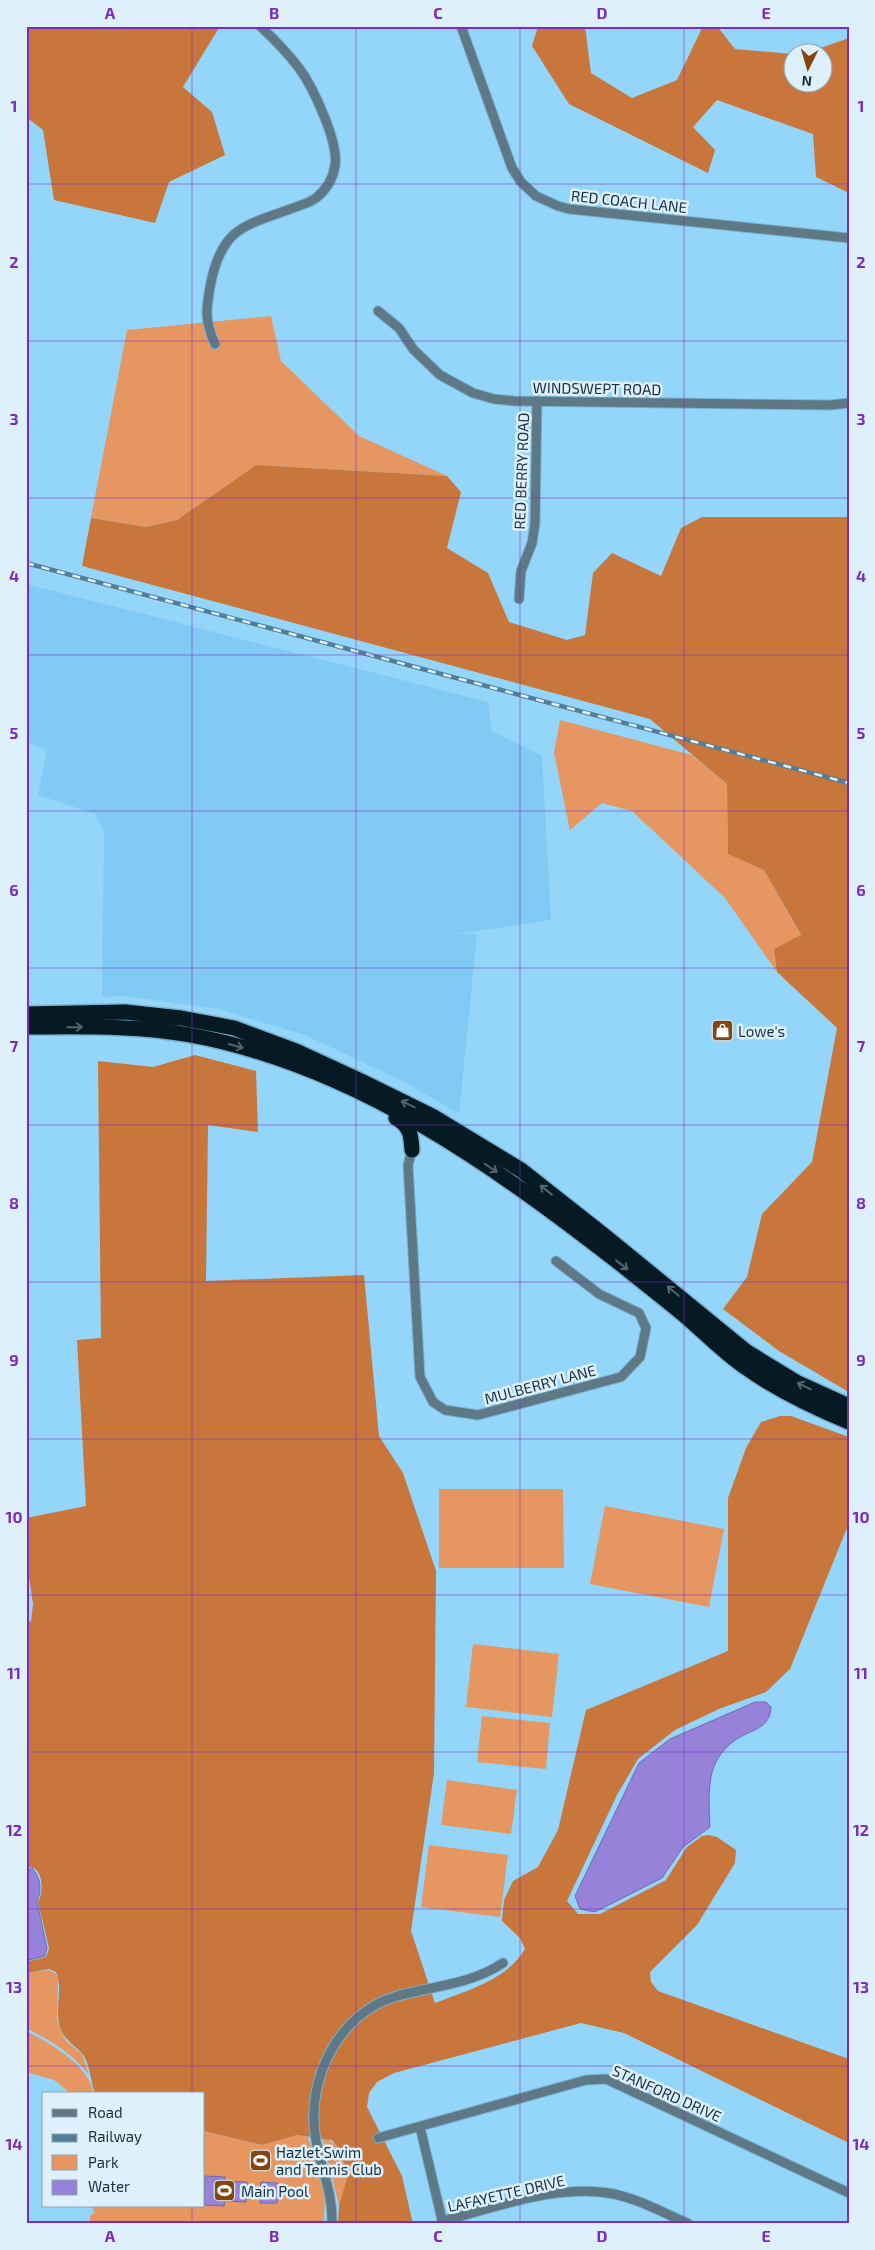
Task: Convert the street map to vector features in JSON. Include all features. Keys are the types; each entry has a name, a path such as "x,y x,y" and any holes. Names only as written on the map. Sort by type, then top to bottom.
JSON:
{"highway":[{"path":"26,1014 125,1012 181,1018 234,1028 296,1051 361,1081 432,1116 521,1170 747,1352 796,1382 849,1406"},
{"path":"26,1028 124,1028 198,1037 290,1062 370,1096 466,1151 524,1190 623,1266 744,1366 793,1396 849,1422"},
{"path":"370,1096 405,1123 410,1130 412,1150"},
{"path":"412,1150 417,1143 426,1140 466,1151"}],"street":[{"path":"215,344 207,326 206,312 215,264 223,246 234,234 246,226 305,204 316,197 329,184 335,166 334,145 309,84 289,55 260,26"},
{"name":"RED COACH LANE","path":"461,26 512,168 527,188 547,202 569,209 849,238"},
{"name":"WINDSWEPT ROAD","path":"378,311 399,328 426,363 454,384 494,399 830,405 849,403"},
{"name":"RED BERRY ROAD","path":"519,599 521,571 532,543 535,524 537,401"},
{"name":"MULBERRY LANE","path":"412,1150 408,1165 420,1377 434,1402 446,1410 478,1415 621,1377 640,1357 646,1328 639,1313 599,1294 556,1261"},
{"path":"332,2224 332,2202 315,2135 314,2118 318,2089 324,2069 337,2040 355,2018 380,2002 476,1978 503,1963"},
{"name":"STANFORD DRIVE","path":"378,2138 586,2080 606,2079 849,2193"},
{"path":"420,2127 443,2222"},
{"name":"LAFAYETTE DRIVE","path":"443,2222 540,2196 585,2192 613,2194 635,2200 689,2224"}],"shaded area":[{"path":"26,26 220,26 183,87 212,112 225,155 169,182 155,223 54,200 43,130 26,117"},
{"path":"538,26 585,26 591,73 632,98 677,80 703,26 717,26 735,49 782,53 782,92 832,92 832,44 849,38 849,193 816,177 813,134 717,100 693,127 715,150 708,173 569,104 532,46"},
{"path":"256,465 447,476 461,492 447,548 488,573 509,622 567,640 585,635 593,573 612,553 661,576 681,528 702,517 849,517 847,1391 779,1351 723,1309 747,1277 762,1214 812,1162 837,1028 777,972 774,949 801,935 764,870 728,854 727,784 650,719 82,566 91,518 146,527 177,520"},
{"path":"26,584 488,702 492,731 542,756 551,920 456,934 477,934 459,1114 406,1083 305,1035 219,1009 124,996 102,997 104,831 95,814 38,795 47,750 26,741"},
{"path":"195,1055 256,1071 258,1132 208,1125 206,1281 364,1275 379,1436 403,1473 436,1571 434,1773 411,1931 435,2003 485,1983 497,1976 508,1969 525,1949 520,1938 502,1921 504,1900 513,1881 538,1867 558,1830 586,1710 728,1651 728,1498 746,1448 761,1422 780,1416 791,1416 849,1437 849,1523 790,1669 766,1692 719,1709 675,1730 638,1759 617,1795 567,1901 578,1914 600,1914 666,1880 687,1847 702,1836 717,1837 736,1850 735,1863 697,1925 650,1972 651,1982 658,1991 849,2059 849,2143 624,2033 581,2023 394,2073 377,2082 369,2093 367,2107 402,2176 413,2224 338,2224 339,2205 348,2176 341,2152 332,2140 297,2135 262,2145 205,2131 205,2092 95,2092 84,2056 66,2038 61,2030 58,2016 59,1986 56,1972 49,1969 26,1973 26,1962 46,1957 49,1948 38,1902 42,1886 41,1880 36,1870 32,1867 26,1867 26,1623 31,1621 33,1604 26,1557 26,1518 86,1506 77,1340 101,1338 98,1061 153,1067"}],"green space":[{"path":"271,316 281,361 359,436 447,476 256,465 177,520 146,527 91,518 127,330"},
{"path":"560,720 692,755 727,784 728,854 764,870 801,936 774,949 777,972 725,898 632,811 602,803 570,830 554,753"},
{"path":"439,1489 563,1489 564,1568 439,1568"},
{"path":"605,1506 724,1529 709,1607 590,1584"},
{"path":"473,1644 559,1654 552,1717 466,1707"},
{"path":"482,1716 550,1723 546,1769 477,1762"},
{"path":"447,1780 517,1790 511,1834 441,1825"},
{"path":"429,1845 508,1855 500,1917 421,1907"},
{"path":"48,1970 55,1973 58,1978 57,2020 61,2031 66,2041 82,2054 89,2075 76,2060 60,2048 26,2028 26,1973"},
{"path":"26,2031 56,2048 77,2065 91,2084 93,2092 69,2092 54,2080 26,2072"},
{"name":"Hazlet Swim and Tennis Club","path":"205,2131 262,2145 297,2135 308,2137 325,2196 324,2224 90,2224 90,2216 95,2212 93,2208 205,2208"},
{"path":"322,2137 339,2149 348,2168 348,2182 339,2205"}],"water":[{"path":"755,1702 766,1702 771,1707 770,1714 759,1728 737,1739 728,1746 716,1762 710,1785 710,1827 683,1847 662,1878 595,1912 580,1909 575,1896 639,1763 670,1739"},
{"path":"32,1868 40,1884 40,1893 37,1901 47,1948 45,1956 26,1961 26,1871"},
{"name":"Main Pool","path":"205,2176 225,2177 225,2181 247,2182 246,2202 225,2201 224,2206 205,2205"},
{"path":"261,2182 278,2183 277,2203 260,2203"}],"railway":[{"path":"26,563 849,783"}],"place":[{"name":"Lowe's","path":"722,1031"},
{"name":"Hazlet Swim and Tennis Club","path":"260,2161"},
{"name":"Main Pool","path":"225,2191"}]}
